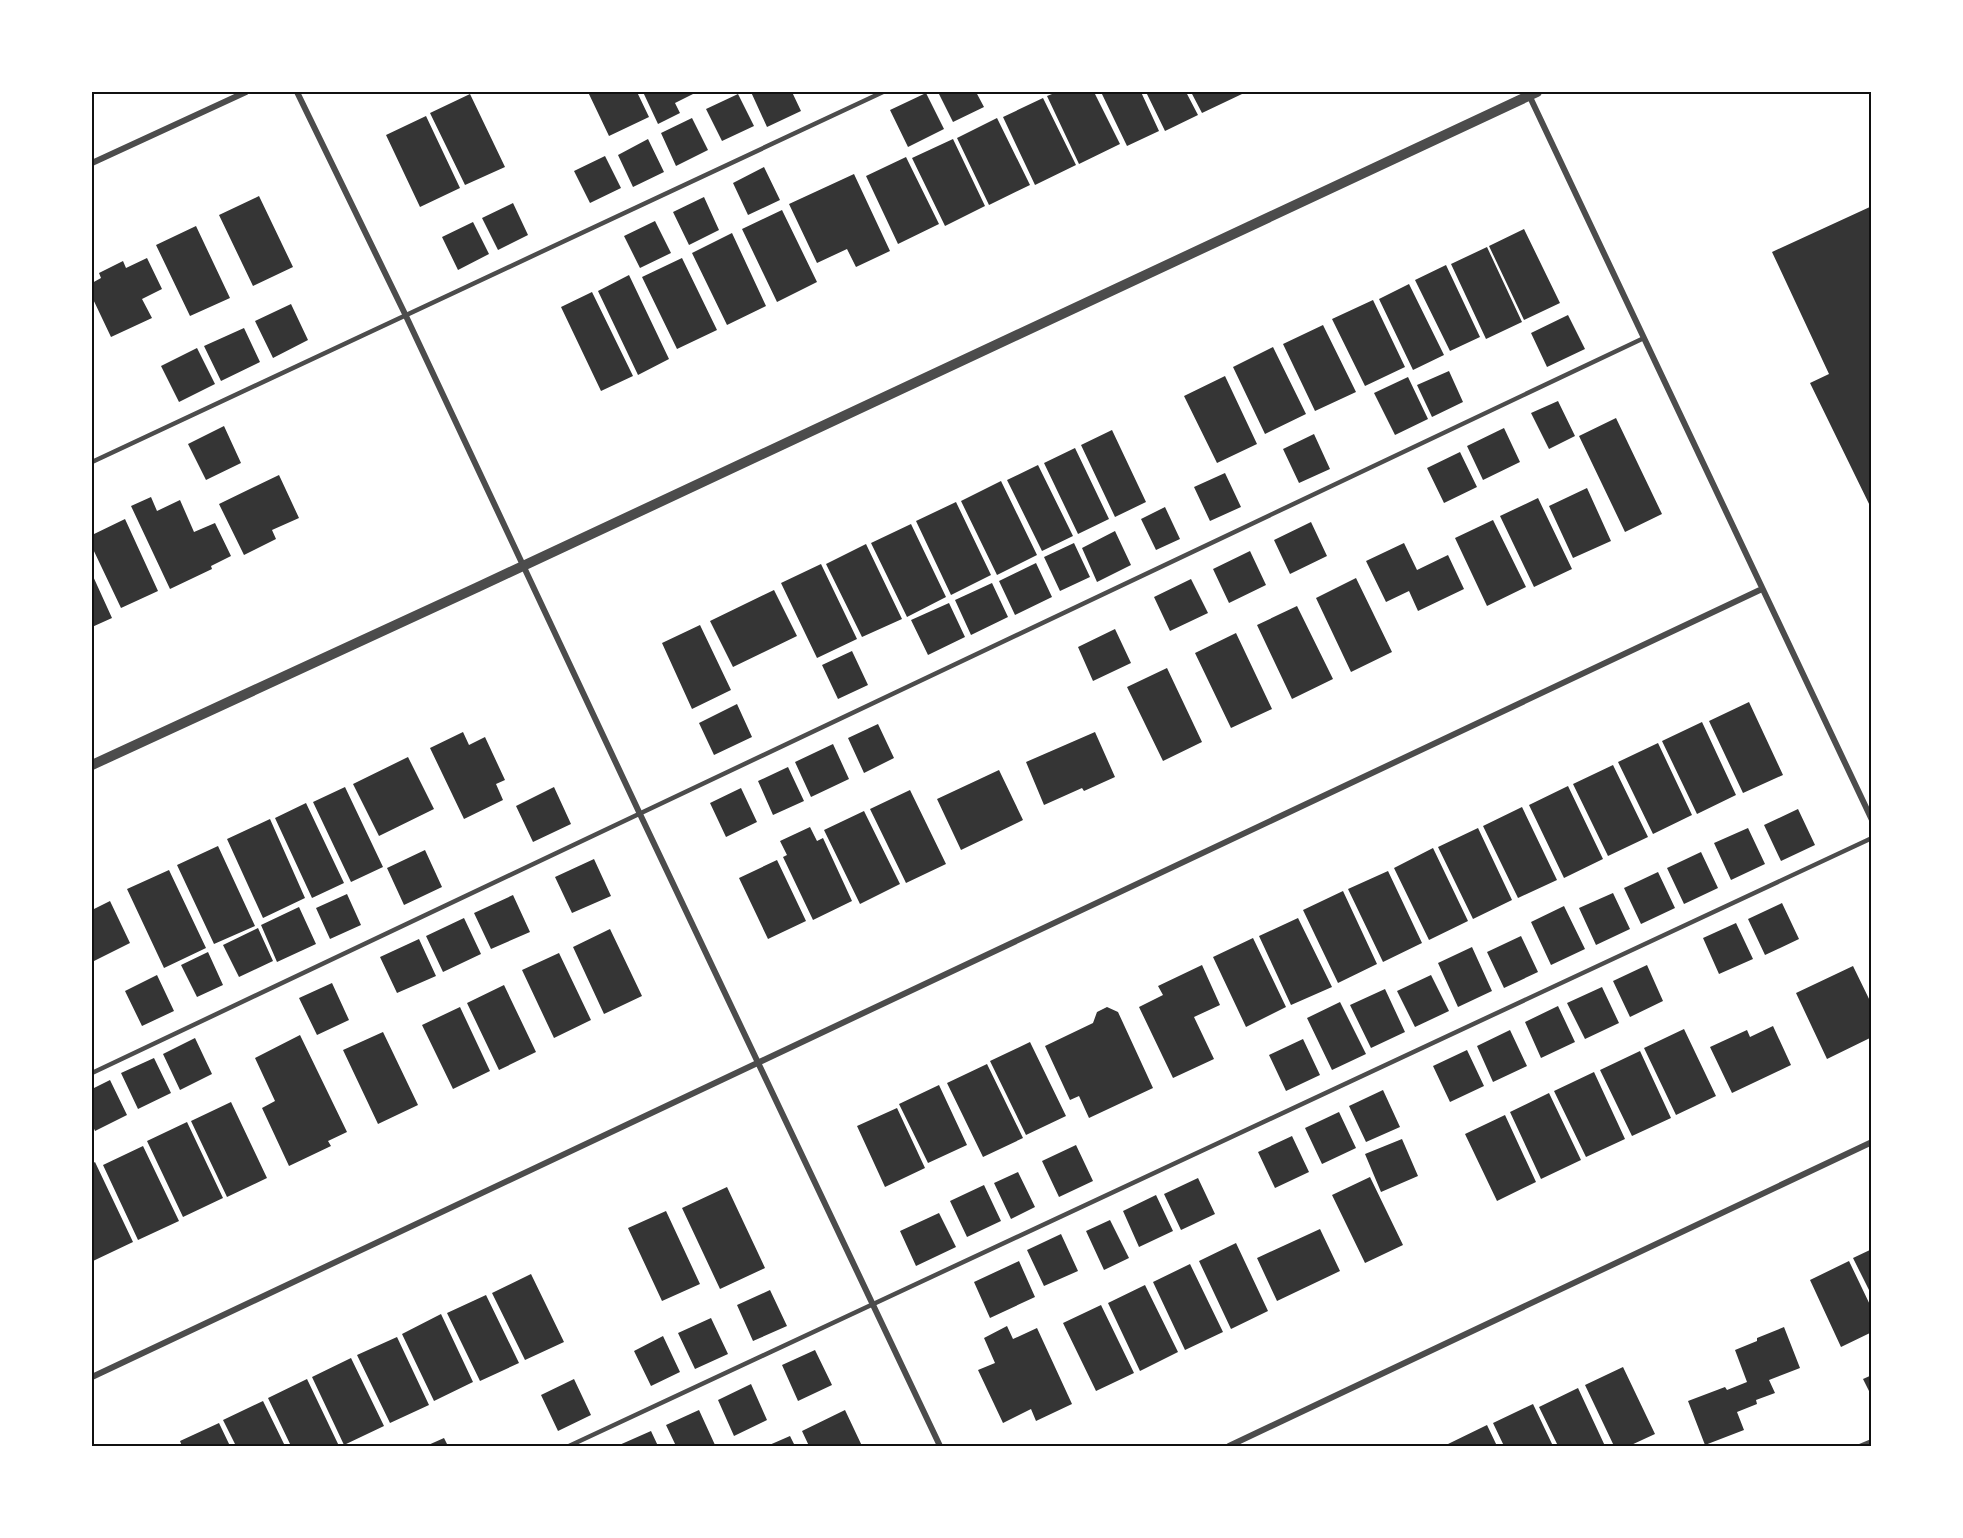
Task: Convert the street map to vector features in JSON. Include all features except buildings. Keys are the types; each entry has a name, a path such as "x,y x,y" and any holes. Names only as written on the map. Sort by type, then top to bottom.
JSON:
{"street":[{"path":"92,163 246,92"},
{"path":"297,92 405,314 940,1446"},
{"path":"92,765 1531,93 1872,820"},
{"path":"92,1377 1762,589"},
{"path":"1228,1446 1872,1142"}],"lane":[{"path":"92,462 883,92"},
{"path":"92,1073 1644,338"},
{"path":"569,1446 1872,838"},
{"path":"1860,1446 1872,1441"}]}
